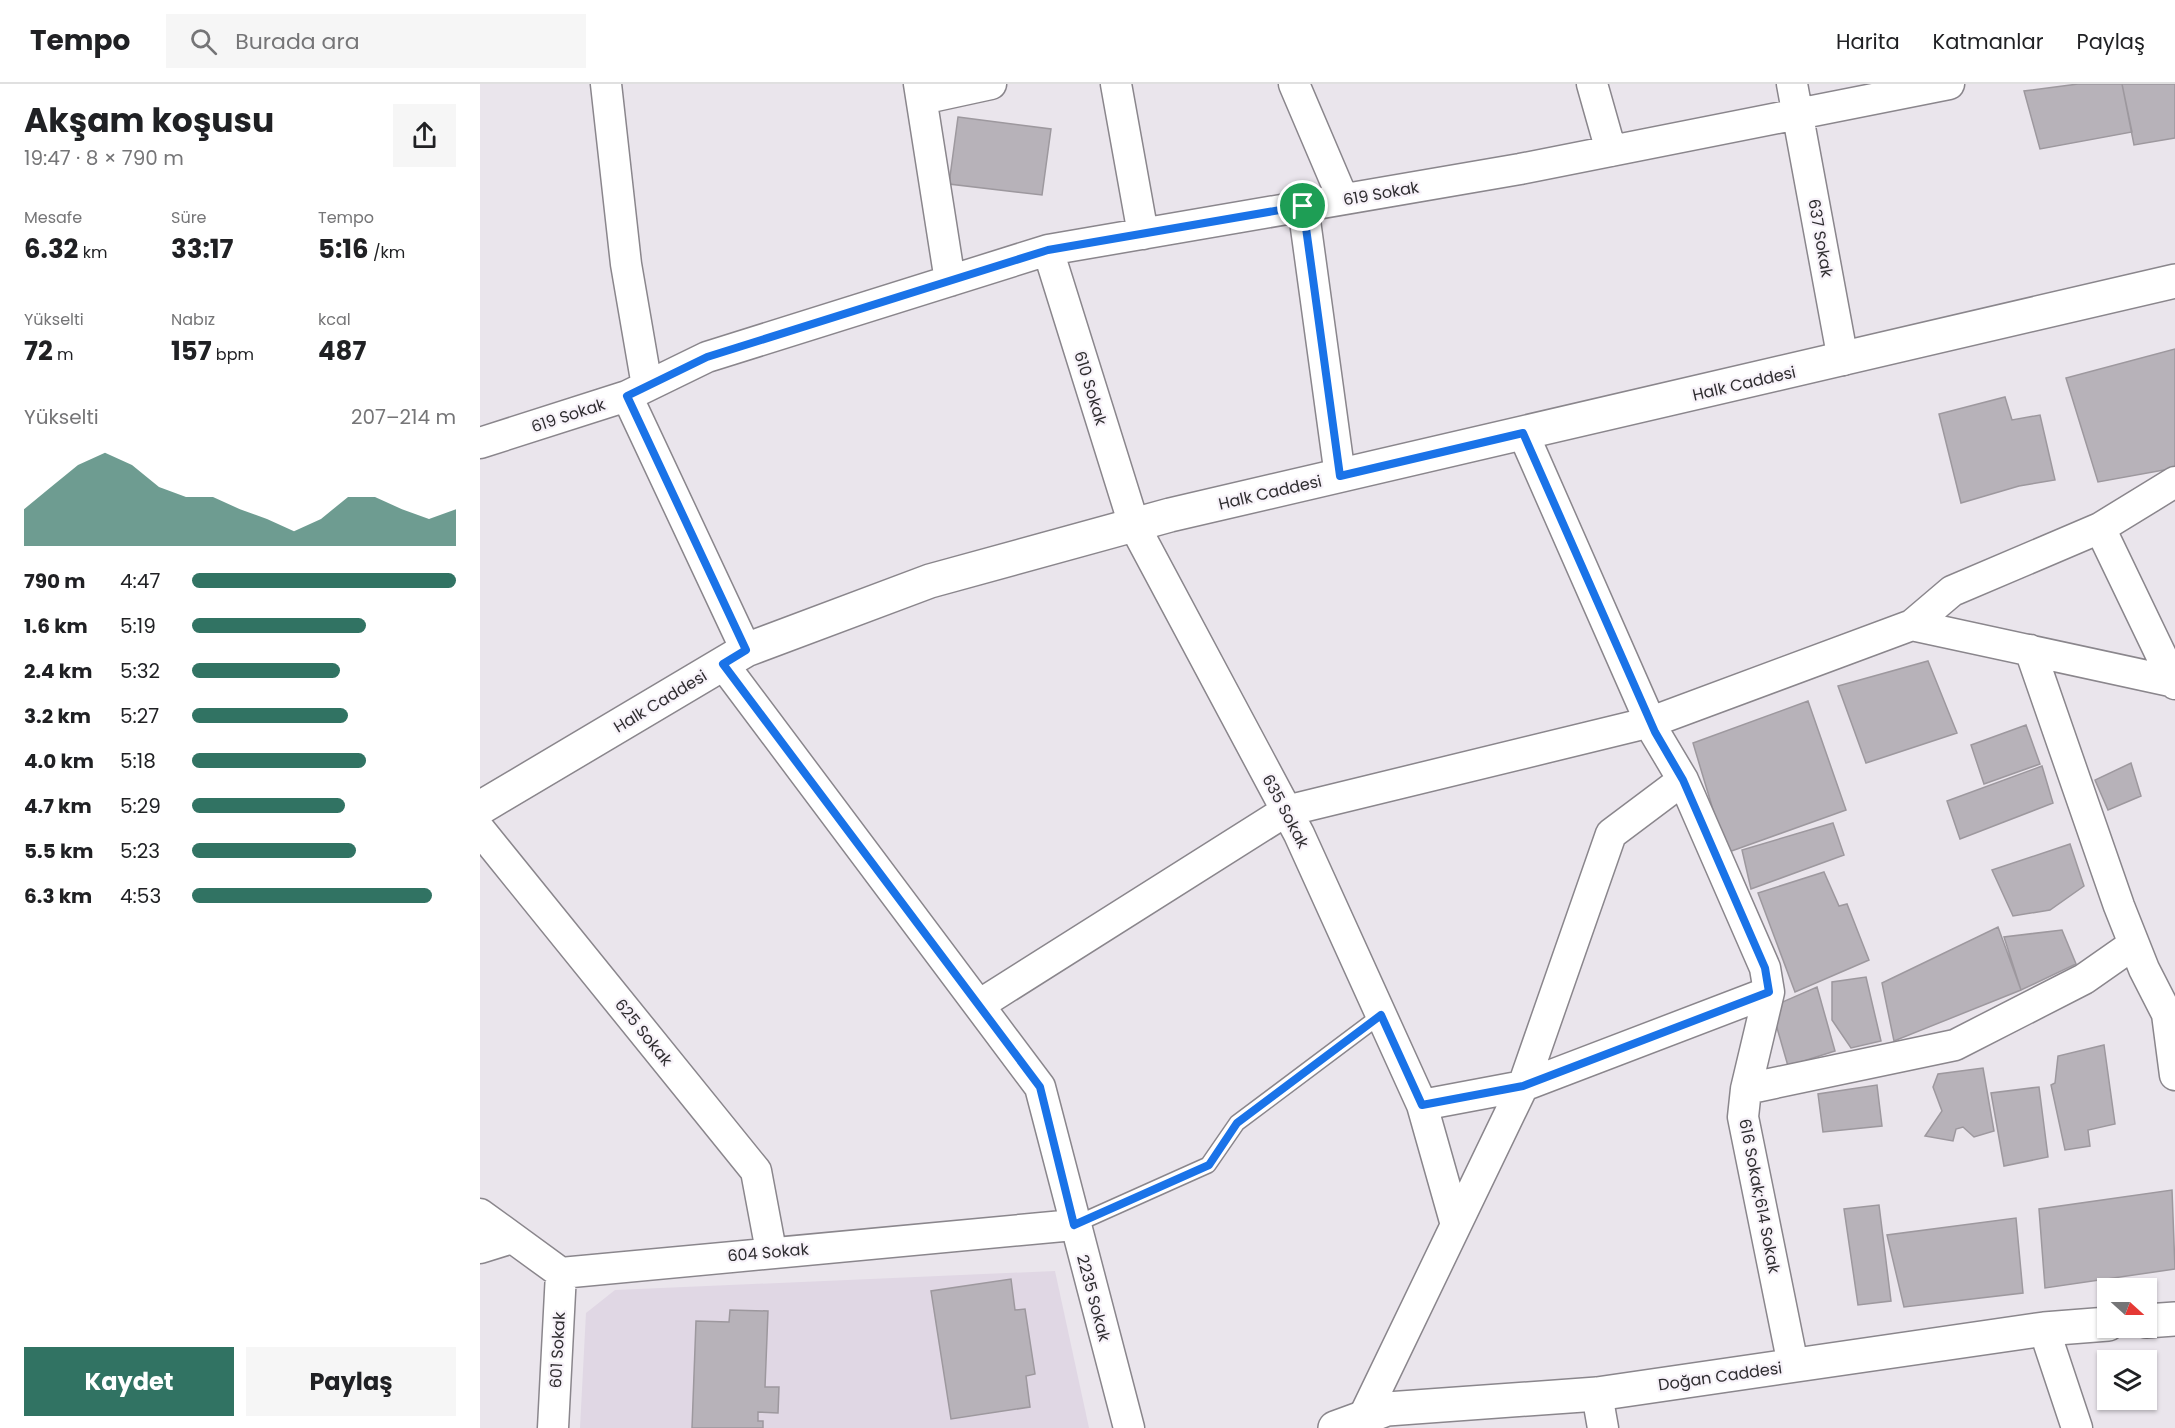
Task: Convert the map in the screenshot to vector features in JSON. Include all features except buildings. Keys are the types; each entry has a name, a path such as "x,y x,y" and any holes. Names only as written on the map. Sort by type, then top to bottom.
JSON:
{"street":[{"name":"2235 Sokak","path":"606,84 626,264 637,391 734,657 979,1005 1040,1087 1074,1225 1129,1428"},
{"path":"950,281 920,91 991,84"},
{"path":"1116,84 1143,234"},
{"path":"1294,84 1343,199"},
{"path":"1592,84 1611,151"},
{"name":"637 Sokak","path":"1792,84 1843,360"},
{"name":"619 Sokak","path":"480,443 637,391 707,357 1048,250 1611,151 1798,116 1949,84"},
{"path":"1303,206 1340,476"},
{"name":"610 Sokak","path":"1048,250 1134,525"},
{"name":"Halk Caddesi","path":"481,812 734,657 930,581 1134,525 2175,281"},
{"name":"616 Sokak;614 Sokak","path":"1523,433 1651,722 1683,780 1765,968 1769,992 1746,1089 1743,1118 1792,1365"},
{"path":"979,1005 1286,811 1651,722 1912,626 1952,591 2100,528 2175,482"},
{"name":"635 Sokak","path":"1134,525 1286,811 1381,1015 1422,1105 1456,1225"},
{"path":"2100,528 2175,683"},
{"path":"1912,626 2175,683"},
{"path":"2030,650 2134,944 2167,1014 2175,1075"},
{"path":"1349,1423 1456,1225 1523,1086 1611,834 1683,780"},
{"name":"625 Sokak","path":"481,812 756,1171 771,1251"},
{"path":"1746,1089 1955,1045 2084,979 2134,944"},
{"path":"1422,1105 1523,1086 1769,992"},
{"path":"480,1214 561,1273"},
{"name":"604 Sokak","path":"561,1273 771,1251 1074,1225"},
{"path":"480,1248 512,1238"},
{"name":"601 Sokak","path":"553,1428 561,1273"},
{"path":"2157,1320 2175,1319"},
{"name":"Doğan Caddesi","path":"1349,1423 1387,1409 1597,1394 2043,1329 2097,1325"},
{"path":"2043,1329 2077,1428"},
{"path":"1597,1394 1603,1428"}],"lane":[{"path":"1074,1225 1209,1165 1237,1123 1381,1015"}],"shaded area":[{"path":"1055,1271 1089,1428 580,1428 586,1313 615,1290"}],"route":[{"path":"1303,206 1340,476 1523,433 1655,732 1683,780 1765,968 1769,992 1523,1086 1422,1105 1381,1015 1237,1123 1209,1165 1074,1225 1040,1087 723,664 746,650 627,396 707,357 1048,250 1303,206"}]}
